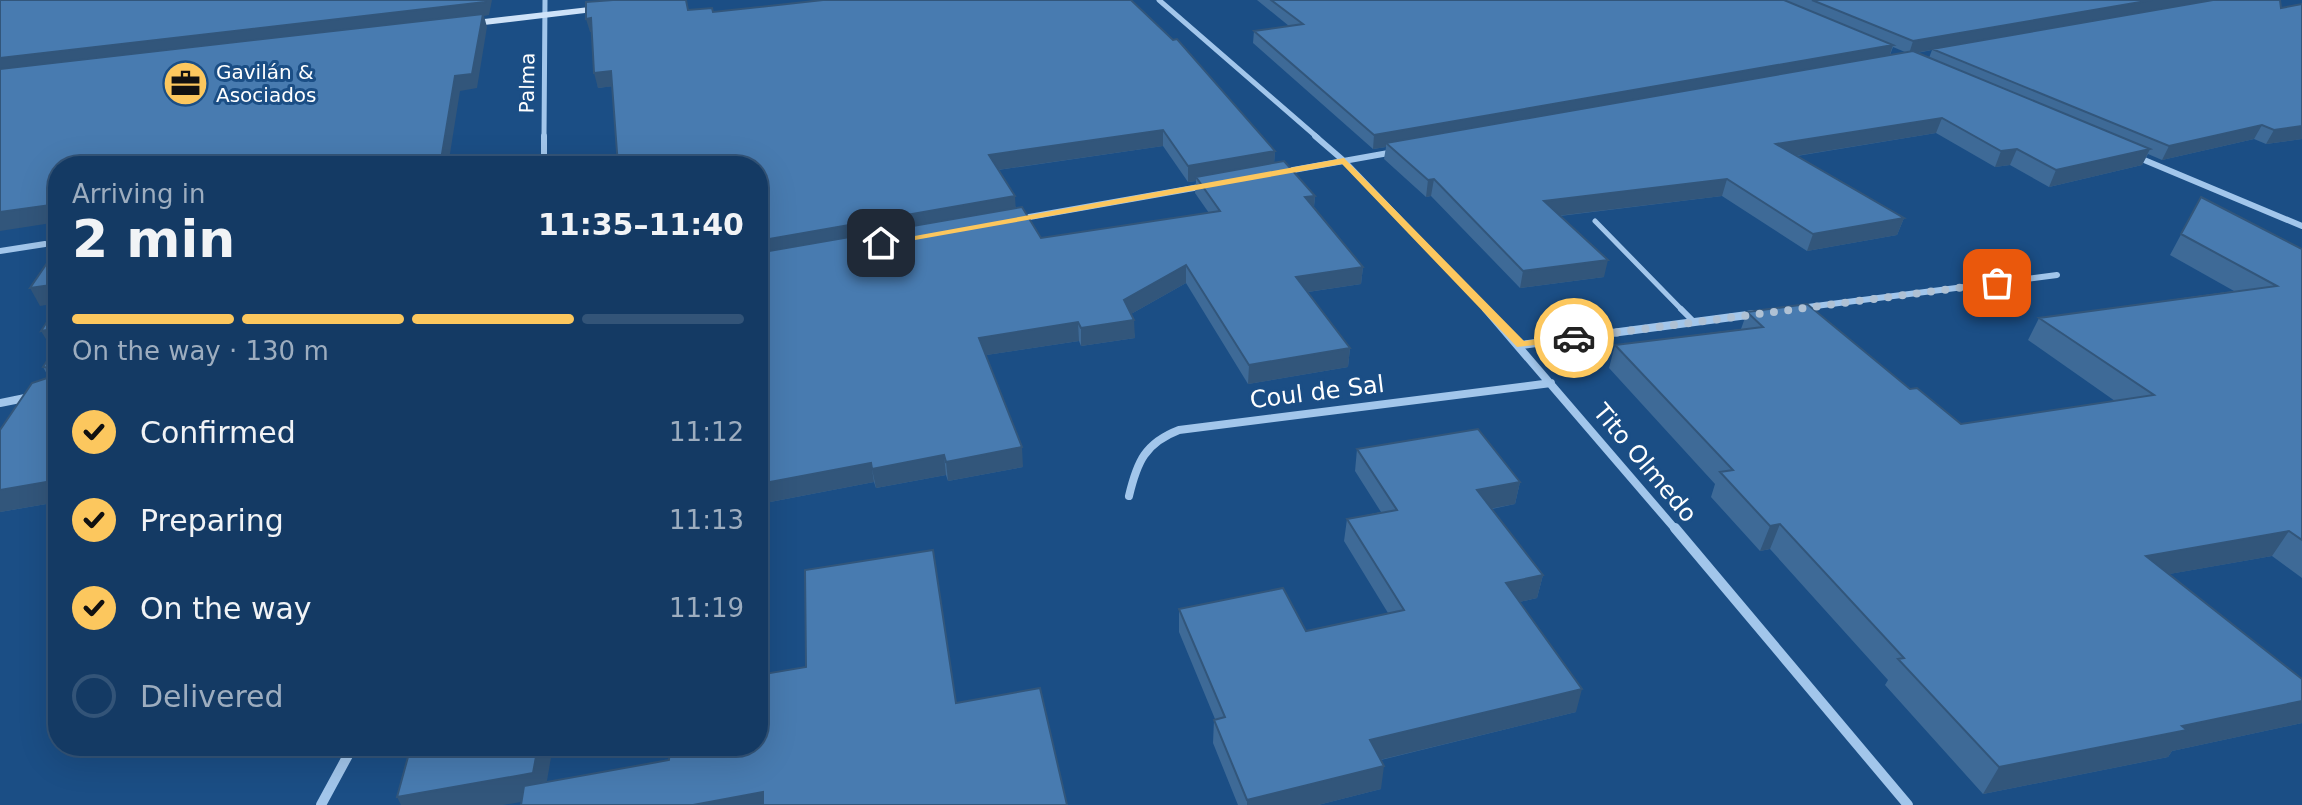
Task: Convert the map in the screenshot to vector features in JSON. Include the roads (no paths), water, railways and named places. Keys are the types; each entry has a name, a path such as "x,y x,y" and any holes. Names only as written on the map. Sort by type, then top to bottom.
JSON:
{"main road":[{"path":"453,26 625,5"}],"street":[{"name":"Palma","path":"544,156 545,0"},
{"name":"Tito Olmedo","path":"1159,0 1344,161 1521,345 1908,805"},
{"path":"1267,175 1407,150"},
{"path":"2126,153 2302,226"},
{"path":"1005,221 1221,183"},
{"path":"0,251 45,244"},
{"path":"1789,310 2057,275"},
{"path":"1521,345 1773,312"},
{"name":"Coul de Sal","path":"1129,496 1138,455 1158,438 1179,430 1551,383"},
{"path":"0,403 44,395"},
{"path":"321,805 348,756"}],"lane":[{"path":"1595,221 1694,322"}],"place":[{"name":"Gavilán & Asociados","path":"185,84"}]}
